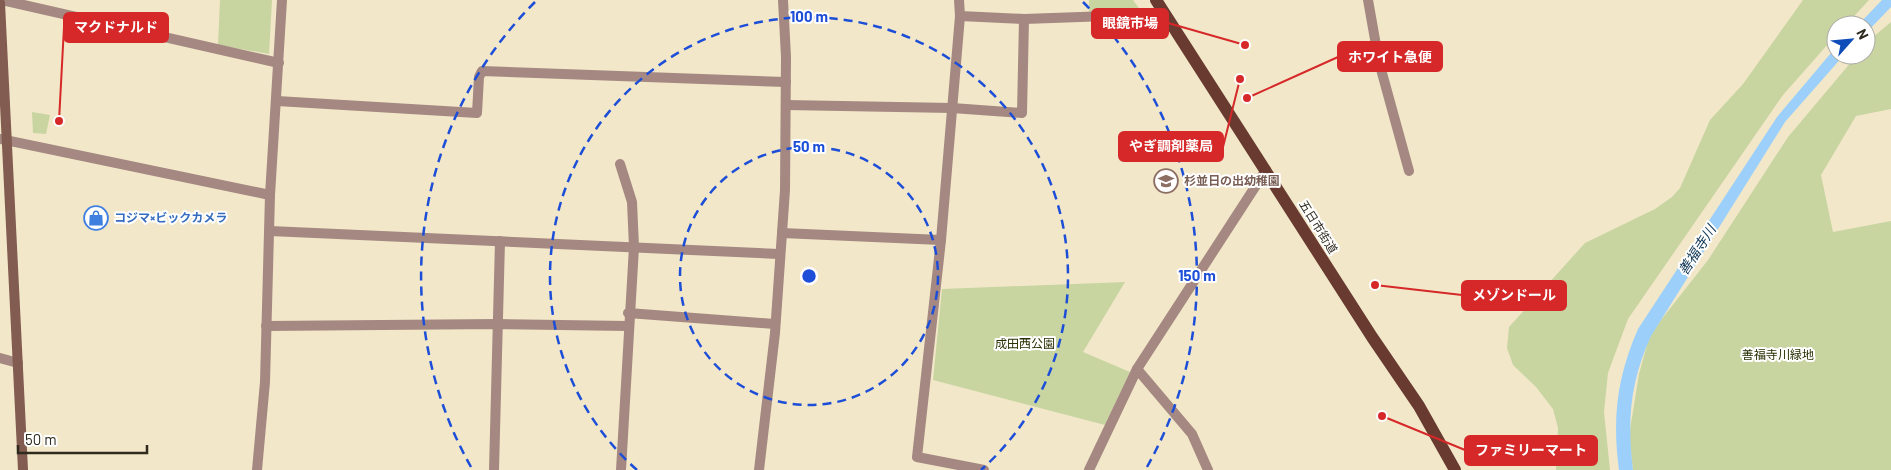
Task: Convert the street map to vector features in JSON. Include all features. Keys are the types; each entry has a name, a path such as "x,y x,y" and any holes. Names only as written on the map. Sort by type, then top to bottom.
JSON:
{"main road":[{"name":"五日市街道","path":"1156,0 1372,337 1419,406 1455,470"},
{"path":"0,3 4,140 23,470"}],"street":[{"path":"2,0 279,64"},
{"path":"258,470 265,382 270,195 282,0"},
{"path":"759,470 776,333 774,324 782,233 786,104 783,0"},
{"path":"959,0 960,16 941,240 917,457 984,470"},
{"path":"1368,0 1379,62 1409,171"},
{"path":"960,16 1024,19 1165,14"},
{"path":"786,104 952,108 1022,113 1024,19"},
{"path":"277,101 476,113 479,77 482,71 786,82"},
{"path":"4,140 270,195"},
{"path":"620,164 632,202 634,246 628,312 621,470"},
{"path":"1088,470 1137,369 1266,170"},
{"path":"270,231 779,254"},
{"path":"782,233 941,240"},
{"path":"494,470 500,241"},
{"path":"628,312 774,324"},
{"path":"266,326 498,324 628,326"},
{"path":"0,358 18,363"},
{"path":"1137,369 1192,434 1208,470"}],"green space":[{"path":"220,0 272,0 269,54 218,45"},
{"path":"1089,0 1133,0 1141,11 1089,13"},
{"path":"1803,0 1869,0 1855,15 1826,15 1826,46 1783,95 1628,319 1608,373 1604,412 1610,470 1556,470 1558,428 1553,409 1536,387 1513,365 1507,348 1509,327 1585,243 1655,209 1672,197 1680,188 1710,120 1743,84"},
{"name":"善福寺川緑地","path":"1891,22 1891,109 1856,116 1821,175 1833,232 1891,221 1891,470 1633,470 1629,436 1639,374 1650,334 1708,260 1788,137 1849,65 1876,65 1876,34"},
{"path":"32,112 50,115 46,134 33,133"},
{"name":"成田西公園","path":"1125,282 1083,352 1130,372 1105,425 933,380 942,289"}],"water":[{"path":"1882,0 1891,0 1891,7 1876,23 1876,15 1868,15"},
{"name":"善福寺川","path":"1826,59 1826,65 1835,65 1785,122 1651,336 1638,369 1634,386 1630,435 1633,470 1619,470 1616,433 1618,398 1625,364 1638,329 1777,117"}],"place":[{"name":"眼鏡市場","path":"1245,45"},
{"name":"やぎ調剤薬局","path":"1240,79"},
{"name":"ホワイト急便","path":"1247,98"},
{"name":"マクドナルド","path":"59,121"},
{"name":"杉並日の出幼稚園","path":"1166,181"},
{"name":"コジマ×ビックカメラ","path":"96,218"},
{"name":"メゾンドール","path":"1375,285"},
{"name":"ファミリーマート","path":"1382,416"}]}
